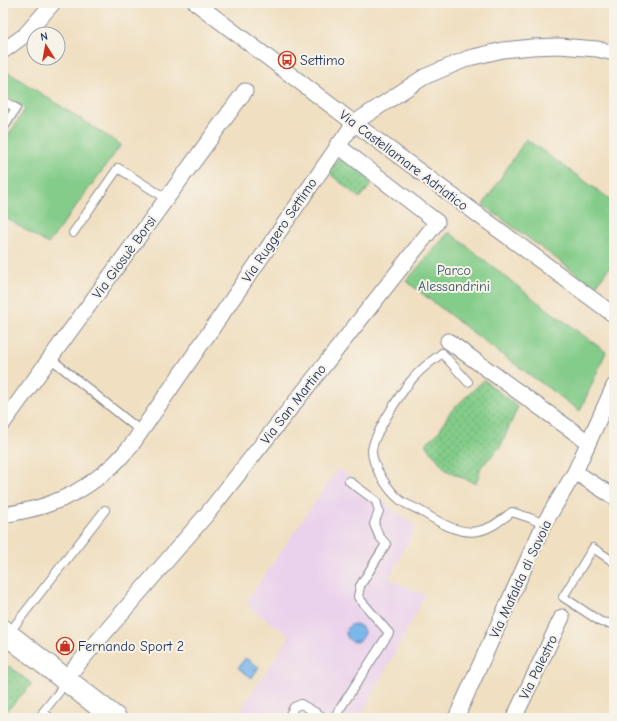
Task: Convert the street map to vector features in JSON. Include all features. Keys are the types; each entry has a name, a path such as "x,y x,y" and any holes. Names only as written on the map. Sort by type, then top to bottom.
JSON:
{"main road":[{"path":"5,634 115,718"}],"street":[{"path":"3,52 25,35 53,3"},
{"name":"Via Castellamare Adriatico","path":"196,3 354,123 614,314"},
{"name":"Via Ruggero Settimo","path":"3,515 54,503 73,493 102,474 133,444 337,145 354,123 424,78 469,58 504,55 532,47 559,46 597,49 614,53"},
{"name":"Via Giosuè Borsi","path":"3,423 245,91"},
{"name":"Via San Martino","path":"65,679 207,514 437,222 337,145"},
{"path":"448,341 588,442"},
{"name":"Via Mafalda di Savoia","path":"456,718 544,524 574,472 614,386"},
{"path":"574,472 614,497"},
{"name":"Via Palestro","path":"514,718 562,616"}],"lane":[{"path":"3,101 16,108 3,129"},
{"path":"73,233 118,168 167,199"},
{"path":"468,382 442,353 416,375 378,432 372,449 374,464 384,482 400,500 452,528 468,532 477,532 489,528 512,512 544,524"},
{"path":"50,358 137,428"},
{"path":"334,718 389,632 358,598 360,586 386,544 379,536 374,524 379,511 376,501 349,481"},
{"path":"5,634 105,510"},
{"path":"614,562 593,548 563,598 600,622 614,624"},
{"path":"50,718 43,712 59,692 65,679"},
{"path":"288,718 294,707 301,704 325,718"}],"shaded area":[{"path":"338,468 416,526 389,579 425,595 367,706 358,718 235,718 290,636 251,609 247,601"}],"green space":[{"path":"3,69 121,145 48,244 3,216 3,144 25,109 3,94"},
{"path":"526,139 614,202 614,261 595,287 483,205"},
{"path":"343,158 370,178 370,186 360,198 329,173 338,159"},
{"name":"Parco Alessandrini","path":"449,232 535,300 606,352 580,411 497,351 406,281"},
{"path":"484,380 518,407 500,447 481,467 476,484 446,470 425,444 438,433 450,412"},
{"path":"9,666 32,684 3,715 3,674"}],"water":[{"path":"355,624 361,627 364,633 361,639 355,642 349,639 346,633 349,627"},
{"path":"245,658 259,667 252,678 238,668"}],"place":[{"name":"Settimo","path":"287,60"},
{"name":"Fernando Sport 2","path":"65,646"}]}
